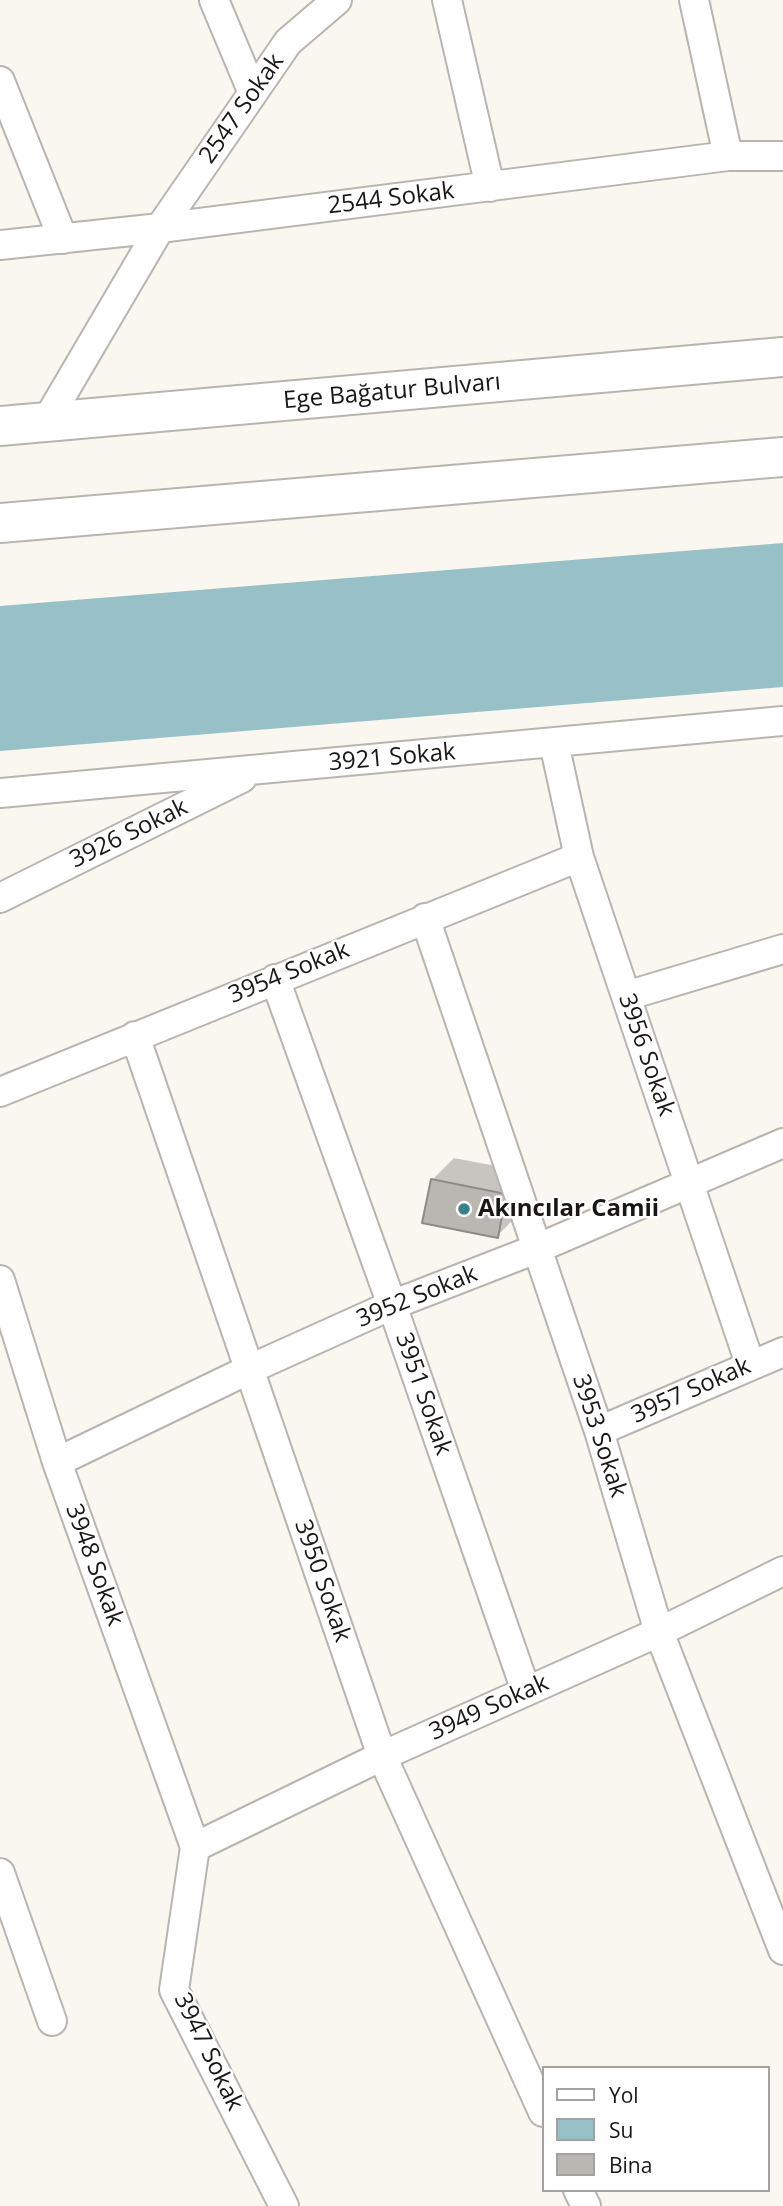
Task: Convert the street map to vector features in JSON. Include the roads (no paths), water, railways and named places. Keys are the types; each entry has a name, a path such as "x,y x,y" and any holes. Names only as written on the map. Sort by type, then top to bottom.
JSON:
{"main road":[{"name":"Ege Bağatur Bulvarı","path":"0,426 783,357"},
{"path":"0,523 783,457"}],"street":[{"path":"214,0 253,93"},
{"name":"2547 Sokak","path":"46,422 160,228 253,93 288,43 337,0"},
{"path":"447,0 490,187"},
{"path":"694,0 728,156"},
{"path":"0,82 62,239"},
{"name":"2544 Sokak","path":"0,245 160,228 728,156 783,156"},
{"name":"3921 Sokak","path":"0,793 783,721"},
{"name":"3956 Sokak","path":"554,743 579,856 750,1364"},
{"name":"3926 Sokak","path":"0,898 257,771"},
{"name":"3954 Sokak","path":"0,1092 579,856"},
{"name":"3953 Sokak","path":"425,918 599,1431 659,1632 783,1950"},
{"path":"626,996 783,949"},
{"name":"3951 Sokak","path":"275,979 526,1691"},
{"name":"3950 Sokak","path":"135,1036 383,1756 542,2110"},
{"name":"3952 Sokak","path":"57,1462 250,1369 392,1305 536,1249 783,1143"},
{"name":"3948 Sokak","path":"0,1280 57,1462 195,1847"},
{"name":"3957 Sokak","path":"599,1431 783,1352"},
{"name":"3949 Sokak","path":"195,1847 383,1756 659,1632 783,1571"},
{"name":"3947 Sokak","path":"195,1847 174,1990 284,2206"},
{"path":"0,1872 52,2021"}],"water":[{"path":"783,543 783,687 0,751 0,606"}],"place":[{"name":"Akıncılar Camii","path":"464,1209"}]}
